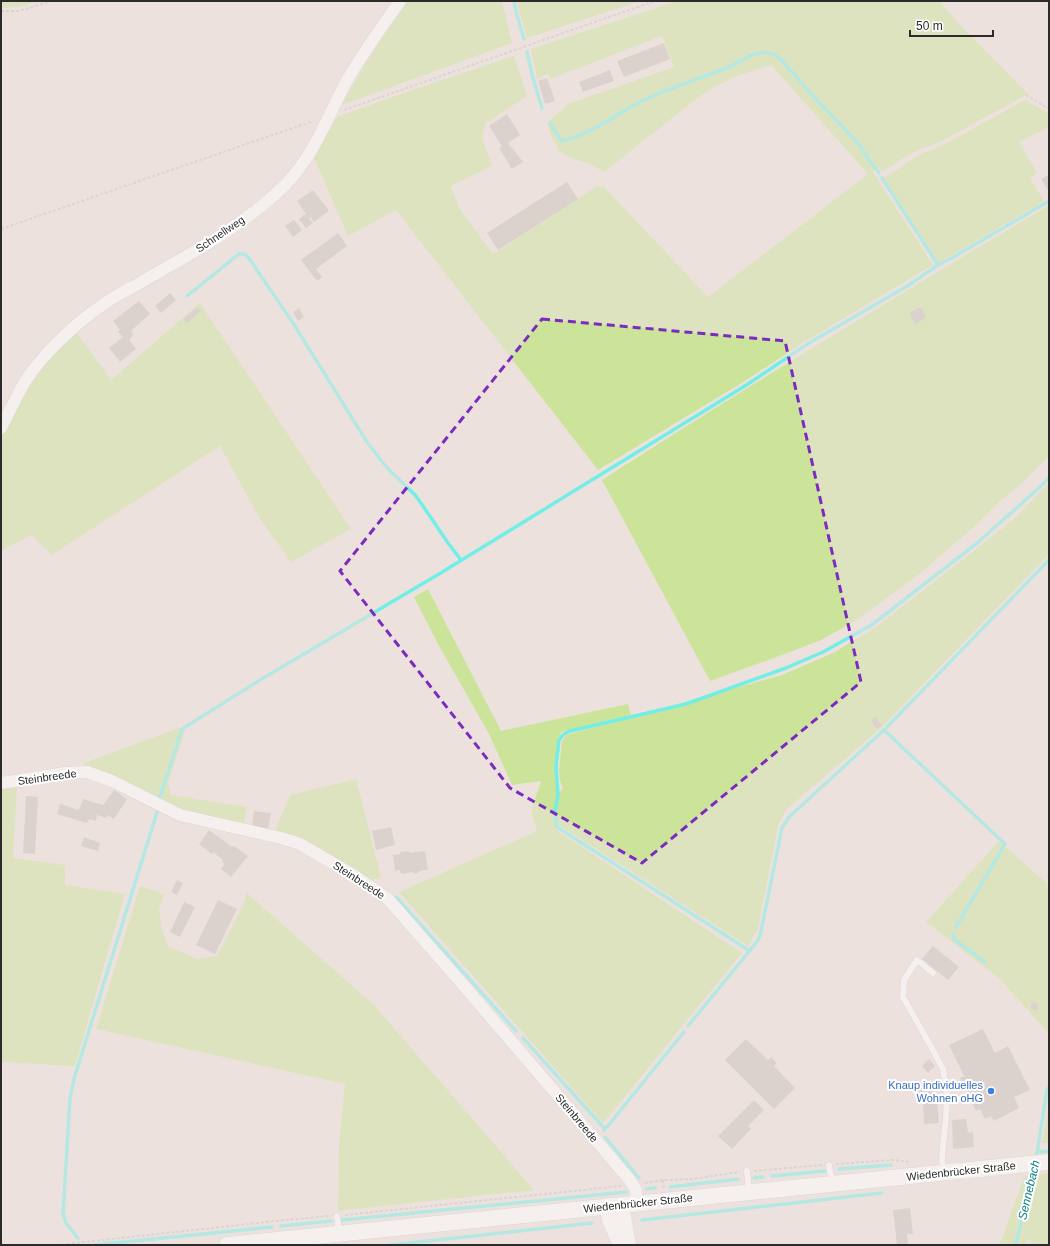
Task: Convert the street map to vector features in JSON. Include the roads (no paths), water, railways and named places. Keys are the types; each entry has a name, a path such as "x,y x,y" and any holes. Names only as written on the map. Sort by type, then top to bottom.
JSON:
{"main road":[{"name":"Wiedenbrücker Straße","path":"228,1245 1046,1162"},
{"path":"614,1205 610,1220 621,1245"},
{"path":"614,1205 628,1245"}],"street":[{"name":"Schnellweg","path":"1,428 4,413 26,379 49,351 88,315 102,305 230,229 263,204 287,183 306,160 318,140 346,84 374,38 400,1"},
{"name":"Steinbreede","path":"1,783 65,773 87,772 112,781 180,815 281,838 300,844 353,875 388,899 470,993 633,1185 636,1190 637,1203"}],"lane":[{"path":"933,973 917,960 904,980 903,997 930,1043 943,1070 947,1095 942,1157 943,1172"},
{"path":"829,1165 832,1183"},
{"path":"747,1171 749,1192"},
{"path":"337,1216 339,1233"}],"waterway":[{"path":"514,1 524,39"},
{"path":"527,52 542,108"},
{"path":"550,123 561,141 581,135 651,97 727,68 750,56 768,53 778,57 788,67 854,139 879,173"},
{"path":"882,178 938,265"},
{"path":"159,800 182,729 260,680 439,574 748,384 809,343 909,285 938,265 1049,201"},
{"path":"187,296 239,254 244,254 248,257 293,323 367,442 387,468 415,495 461,560"},
{"path":"750,951 557,827 555,811 558,795 556,766 559,740 564,734 570,731 686,704 786,668 823,652 870,626 887,613 976,544 1049,478"},
{"path":"956,927 1005,844 884,730 1049,560"},
{"path":"688,1026 756,943 760,936 782,828 789,817 884,730"},
{"path":"78,1238 66,1223 63,1214 70,1098 74,1079 158,809"},
{"path":"396,897 516,1031"},
{"path":"953,933 955,940 985,962"},
{"path":"604,1130 604,1128 607,1127 684,1032"},
{"path":"523,1038 604,1128"},
{"name":"Sennebach","path":"1036,1160 1047,1090 1049,1086"},
{"path":"605,1137 639,1178"},
{"path":"1037,1152 1049,1151"},
{"path":"839,1169 891,1165"},
{"name":"Sennebach","path":"1015,1245 1030,1192 1034,1168"},
{"path":"772,1176 825,1171"},
{"path":"754,1178 763,1177"},
{"path":"670,1187 738,1179"},
{"path":"647,1189 655,1188"},
{"path":"342,1220 626,1192"},
{"path":"642,1220 882,1193"},
{"path":"281,1226 331,1221"},
{"path":"390,1245 592,1223"},
{"path":"94,1245 272,1227"}],"place":[{"name":"Knaup individuelles Wohnen oHG","path":"991,1091"}]}
